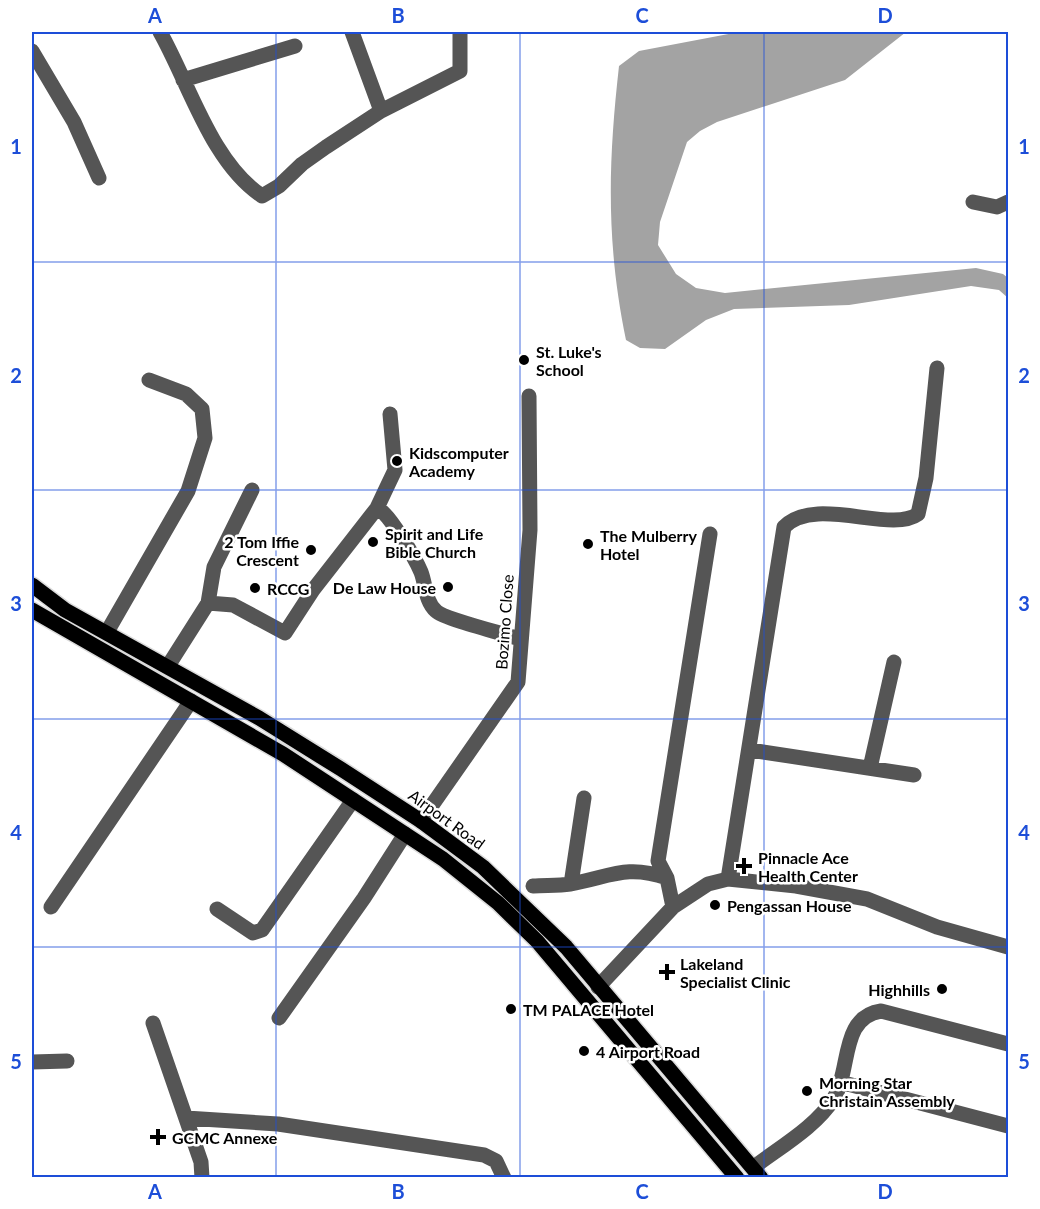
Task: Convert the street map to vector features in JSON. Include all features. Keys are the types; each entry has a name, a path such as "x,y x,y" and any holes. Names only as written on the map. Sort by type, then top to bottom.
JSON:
{"main road":[{"name":"Airport Road","path":"32,585 65,610 168,666 341,769 421,821 483,867 566,946 598,987 757,1172"},
{"path":"32,610 284,754 443,859 498,903 537,941 737,1178"},
{"path":"331,786 341,769"}],"street":[{"path":"160,32 210,134 236,171 251,188 262,196 279,186 302,164 381,111 460,71 460,32"},
{"path":"352,32 381,111"},
{"path":"183,80 295,46"},
{"path":"32,51 74,122 99,178"},
{"path":"974,202 997,207 1008,202"},
{"path":"728,879 784,527 791,520 807,515 850,515 907,520 918,514 926,478 937,368"},
{"path":"107,632 188,491 205,438 202,410 186,394 149,380"},
{"name":"Bozimo Close","path":"421,821 518,682 530,530 529,396"},
{"path":"208,603 233,604 285,633 313,590 377,508 395,470 390,414"},
{"path":"168,666 208,603 214,567 252,490"},
{"path":"377,508 381,509 394,523 420,571 428,599 436,612 520,639"},
{"path":"673,907 667,878 658,861 710,534"},
{"path":"870,768 894,662"},
{"path":"51,907 191,701"},
{"path":"750,750 914,775"},
{"path":"571,884 584,798"},
{"path":"217,909 253,933 262,930 353,800"},
{"path":"279,1018 364,898 405,834"},
{"path":"532,886 571,884 623,872 645,871 667,878"},
{"path":"598,987 673,907 708,884 728,879 796,886 867,899 938,927 1008,947"},
{"path":"757,1172 814,1120 834,1098 854,1028 862,1018 872,1012 880,1011 1008,1044"},
{"path":"153,1023 201,1162 202,1178"},
{"path":"32,1062 67,1061"},
{"path":"840,1082 1008,1126"},
{"path":"186,1118 278,1124 484,1155 496,1161 504,1178"}],"shaded area":[{"path":"739,32 906,32 845,80 717,122 700,131 687,142 660,222 658,245 676,274 696,288 725,293 976,268 1003,274 1008,278 1008,298 999,290 971,286 849,305 734,309 706,320 665,349 640,348 626,340 615,270 611,203 611,170 619,66 639,51"}],"place":[{"name":"St. Luke's School","path":"524,360"},
{"name":"Kidscomputer Academy","path":"397,461"},
{"name":"Spirit and Life Bible Church","path":"373,542"},
{"name":"The Mulberry Hotel","path":"588,544"},
{"name":"2 Tom Iffie Crescent","path":"311,550"},
{"name":"De Law House","path":"448,587"},
{"name":"RCCG","path":"255,588"},
{"name":"Pinnacle Ace Health Center","path":"744,866"},
{"name":"Pengassan House","path":"715,905"},
{"name":"Lakeland Specialist Clinic","path":"667,972"},
{"name":"Highhills","path":"942,989"},
{"name":"TM PALACE Hotel","path":"511,1009"},
{"name":"4 Airport Road","path":"584,1051"},
{"name":"Morning Star Christain Assembly","path":"807,1091"},
{"name":"GCMC Annexe","path":"158,1137"}]}
